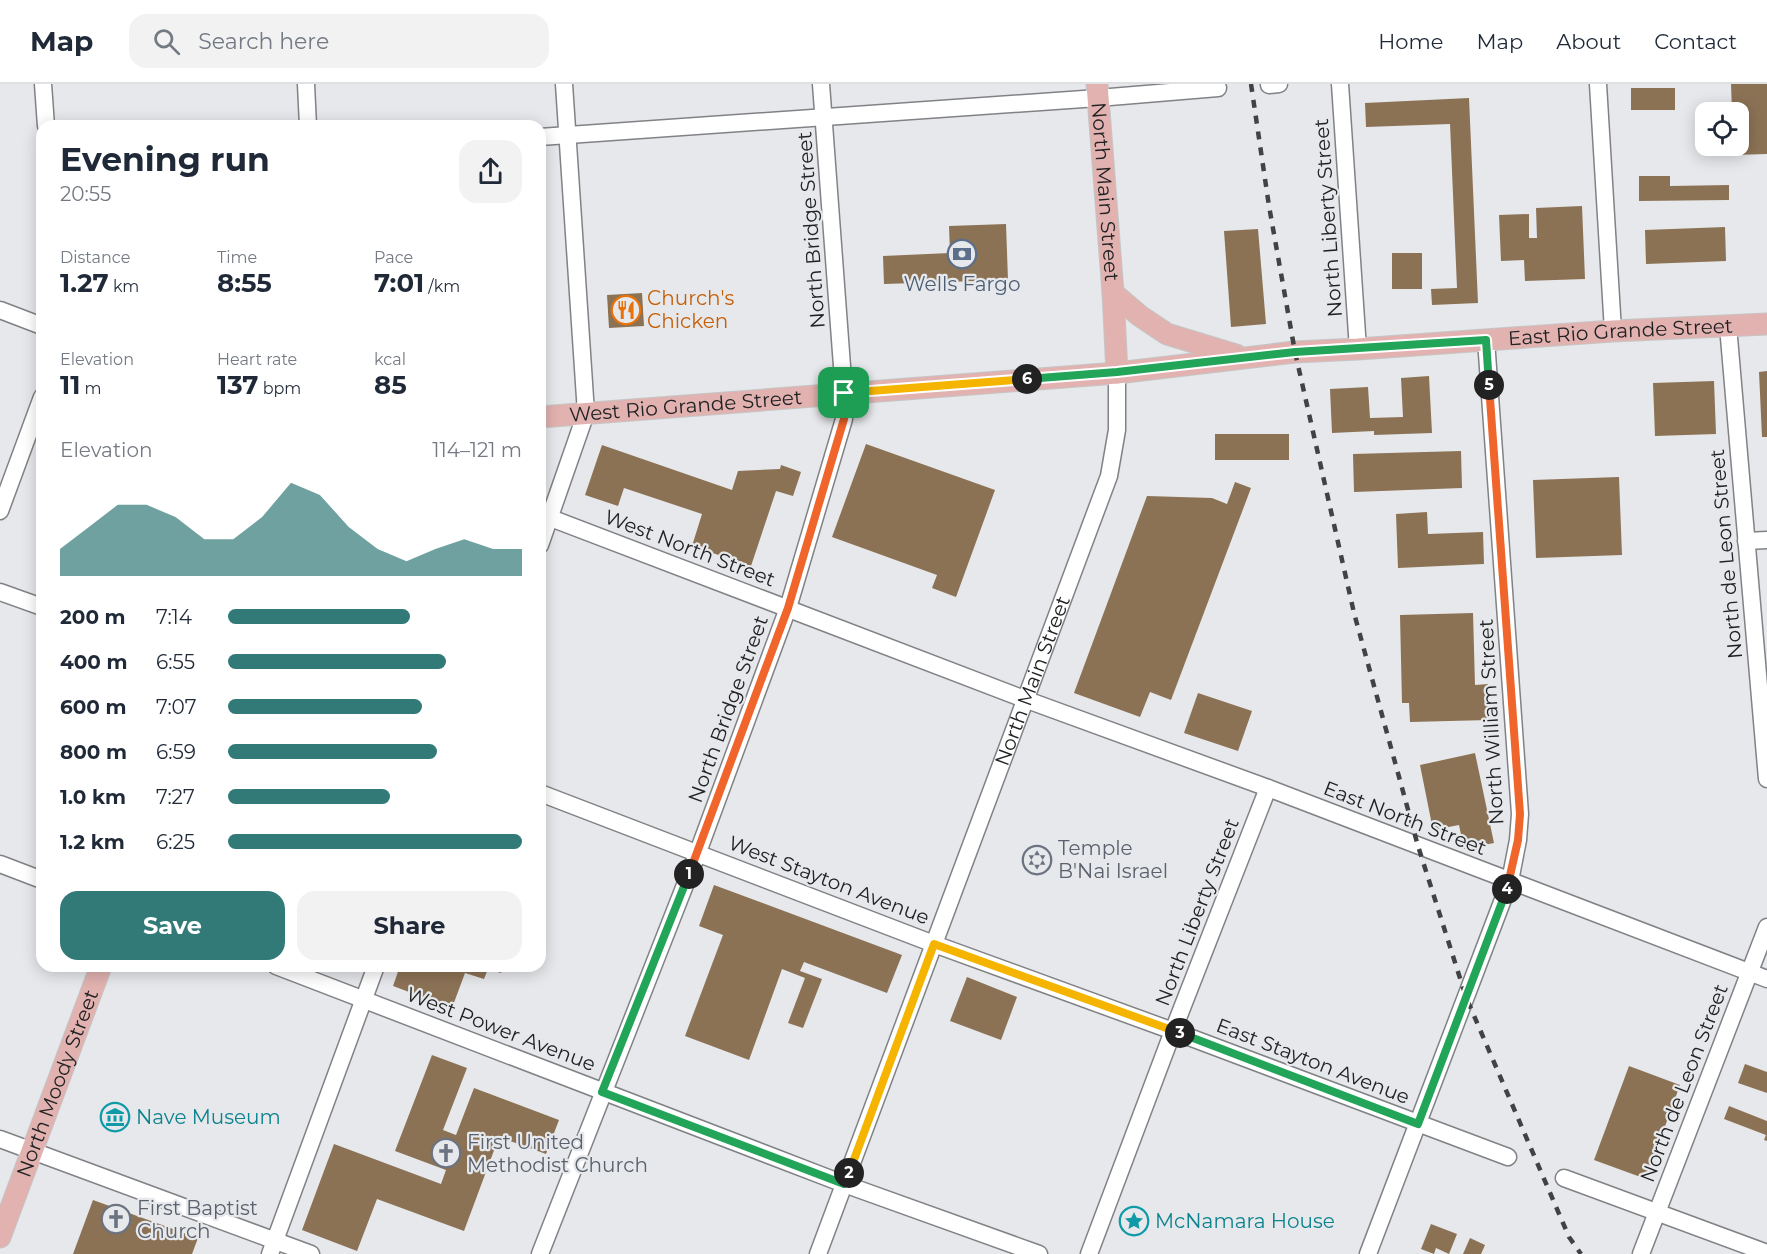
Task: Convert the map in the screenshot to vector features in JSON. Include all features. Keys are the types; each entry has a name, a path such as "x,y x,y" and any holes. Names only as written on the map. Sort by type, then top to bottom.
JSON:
{"main road":[{"name":"North Main Street","path":"1098,91 1117,372"},
{"path":"1113,293 1140,316 1167,333 1245,358"},
{"name":"East Rio Grande Street","path":"1117,372 1295,352 1613,331 1767,324"},
{"name":"West Rio Grande Street","path":"546,416 1117,372"},
{"name":"North Moody Street","path":"0,1237 100,972"}],"street":[{"path":"43,84 46,120"},
{"path":"306,84 308,120"},
{"path":"546,513 586,413 564,84"},
{"name":"North Bridge Street","path":"540,1254 698,852 788,608 844,419 821,84"},
{"path":"1269,85 1280,84"},
{"name":"North Liberty Street","path":"1340,84 1358,349"},
{"path":"1598,84 1613,331"},
{"path":"546,137 824,116 1098,91 1218,88"},
{"path":"0,310 36,324"},
{"name":"North de Leon Street","path":"1728,326 1767,779"},
{"name":"North William Street","path":"1368,1254 1510,881 1518,840 1520,814 1486,340"},
{"name":"North Main Street","path":"818,1254 1109,476 1117,430 1117,372"},
{"path":"0,511 36,413"},
{"name":"West North Street","path":"546,516 1027,700"},
{"path":"1746,541 1767,540"},
{"path":"0,592 36,605"},
{"name":"East North Street","path":"1027,700 1268,788 1767,979"},
{"name":"North Liberty Street","path":"1089,1254 1173,1030 1268,788"},
{"name":"West Stayton Avenue","path":"546,795 934,944"},
{"path":"0,864 36,878"},
{"name":"North de Leon Street","path":"1641,1254 1767,927"},
{"name":"East Stayton Avenue","path":"934,944 1173,1030 1508,1157"},
{"name":"West Power Avenue","path":"292,972 844,1184 1039,1254"},
{"path":"273,1247 374,972"},
{"path":"0,1138 273,1247 310,1254"},
{"path":"1564,1178 1767,1253"}],"building":[{"path":"1731,84 1767,84 1767,154 1749,155 1749,102 1732,102"},
{"path":"1631,88 1675,88 1675,110 1631,110"},
{"path":"1469,98 1478,303 1432,305 1431,289 1457,288 1450,124 1366,127 1365,103"},
{"path":"1639,176 1670,176 1670,186 1729,185 1729,200 1639,201"},
{"path":"1582,206 1585,279 1525,281 1524,260 1501,261 1499,215 1529,214 1529,238 1537,238 1536,208"},
{"name":"Wells Fargo","path":"1006,224 1008,280 884,284 883,256 950,253 949,226"},
{"path":"1725,227 1726,261 1646,264 1645,230"},
{"path":"1258,229 1266,324 1231,327 1224,231"},
{"path":"1392,253 1422,253 1422,289 1392,289"},
{"name":"Church's Chicken","path":"642,293 644,326 609,328 607,295"},
{"path":"1767,371 1767,437 1762,437 1759,372"},
{"path":"1429,376 1432,433 1374,435 1374,431 1332,433 1330,389 1368,387 1370,418 1403,417 1401,378"},
{"path":"1714,381 1716,434 1655,436 1653,383"},
{"path":"1215,434 1289,434 1289,460 1215,460"},
{"path":"866,444 995,490 956,597 932,588 937,575 832,537"},
{"path":"602,445 732,490 738,471 780,469 781,465 801,472 793,496 776,491 751,566 692,546 702,514 624,488 618,506 585,495"},
{"path":"1461,451 1462,488 1354,492 1353,454"},
{"path":"1619,477 1622,555 1536,558 1533,480"},
{"path":"1235,482 1251,488 1171,700 1150,692 1140,717 1074,693 1147,496 1212,498 1227,504"},
{"path":"1427,512 1428,534 1483,532 1484,564 1398,568 1396,514"},
{"path":"1473,613 1475,685 1488,684 1489,720 1410,722 1409,703 1402,703 1400,615"},
{"path":"1198,693 1252,711 1238,751 1184,733"},
{"path":"1475,753 1494,843 1464,849 1459,825 1433,830 1420,765"},
{"path":"714,885 902,955 887,993 804,962 800,971 822,979 803,1028 788,1023 805,978 782,969 749,1060 685,1036 723,935 699,926"},
{"path":"398,972 487,972 484,979 465,973 452,1008 393,986"},
{"path":"967,977 1017,997 1001,1040 950,1021"},
{"name":"First United Methodist Church","path":"432,1055 467,1068 443,1130 456,1135 474,1088 559,1120 546,1154 499,1137 464,1231 377,1199 357,1251 302,1230 334,1144 441,1184 446,1170 395,1151"},
{"path":"1745,1064 1767,1072 1767,1093 1738,1083"},
{"path":"1629,1066 1680,1085 1646,1179 1594,1160"},
{"path":"1729,1106 1767,1121 1767,1141 1764,1140 1766,1135 1724,1119"},
{"name":"First Baptist Church","path":"93,1200 198,1238 192,1254 73,1254"},
{"path":"1431,1224 1457,1234 1449,1254 1436,1248 1434,1254 1421,1249"},
{"path":"1470,1238 1485,1245 1481,1254 1463,1254"}],"railway":[{"path":"1251,84 1269,206 1295,352 1354,613 1418,846 1466,997 1569,1237 1581,1254"}],"place":[{"name":"Wells Fargo","path":"962,254"},
{"name":"Church's Chicken","path":"626,310"},
{"name":"Temple B'Nai Israel","path":"1037,860"},
{"name":"Nave Museum","path":"115,1117"},
{"name":"First United Methodist Church","path":"446,1153"},
{"name":"First Baptist Church","path":"116,1219"},
{"name":"McNamara House","path":"1134,1221"}],"route":[{"path":"1486,340 1520,814 1518,840 1510,881 1418,1124 1173,1030 934,944 844,1184 602,1092 698,852 788,608 844,419 844,393 1117,372 1295,352 1486,340"}]}
